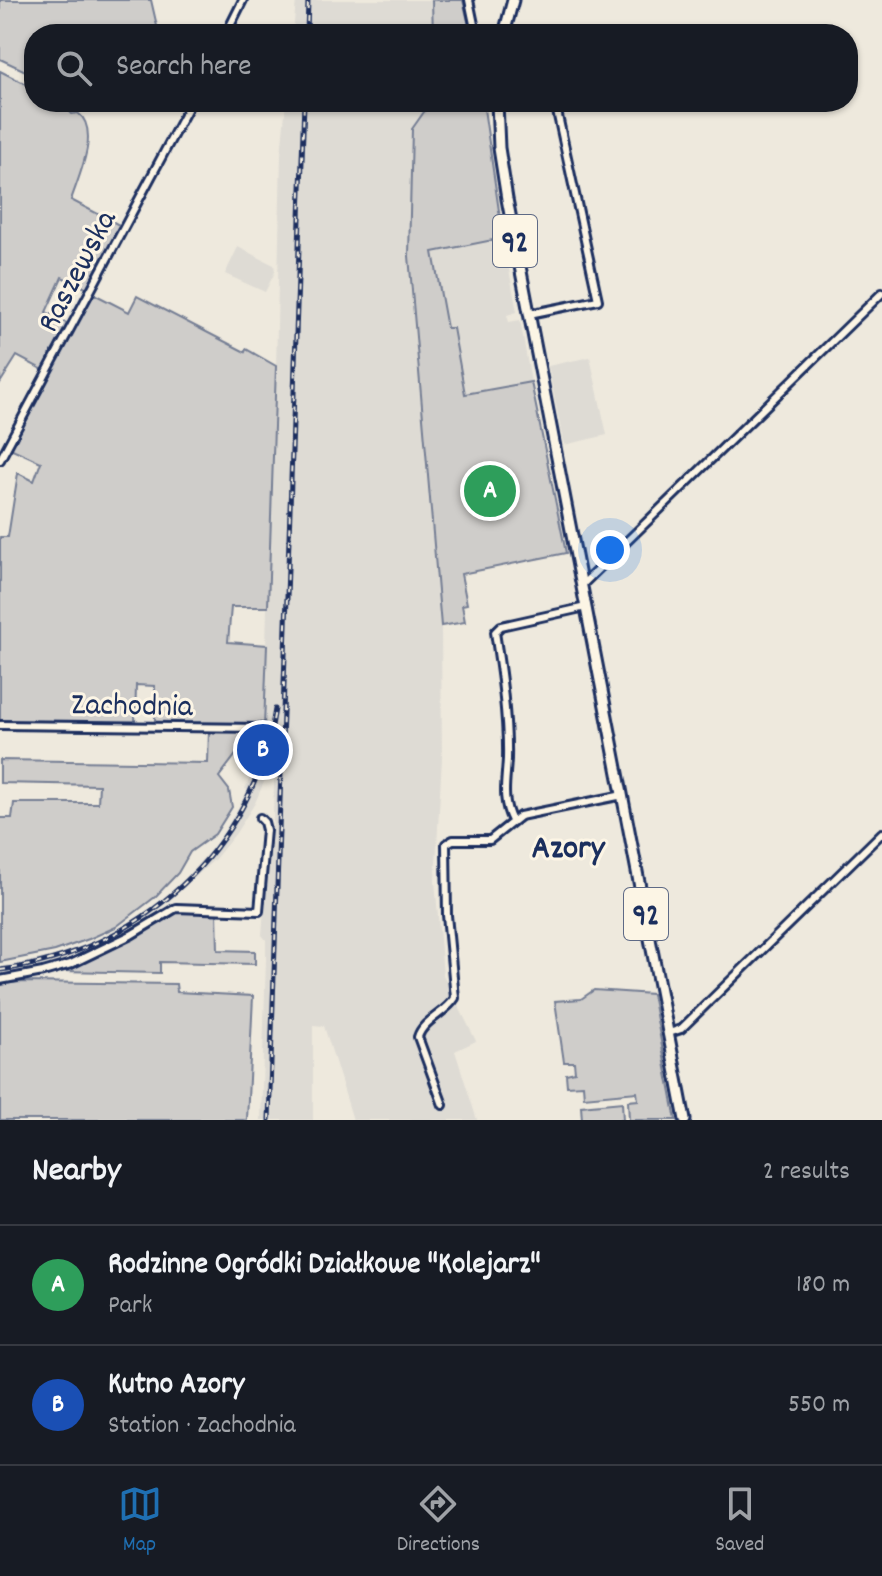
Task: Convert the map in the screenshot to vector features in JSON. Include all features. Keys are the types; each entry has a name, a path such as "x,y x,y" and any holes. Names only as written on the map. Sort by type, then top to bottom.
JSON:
{"main road":[{"path":"507,24 513,0"},
{"name":"92","path":"498,112 502,168 529,314 685,1120"}],"street":[{"path":"231,24 243,0"},
{"path":"469,0 474,24"},
{"name":"Raszewska","path":"0,460 186,112"},
{"path":"529,314 598,300 557,112"},
{"path":"582,585 882,293"},
{"path":"512,821 505,807 507,760 504,700 495,632 501,626 586,607"},
{"name":"Zachodnia","path":"0,725 263,728"},
{"path":"443,1105 418,1037 420,1030 451,1005 455,998 447,915 446,844 453,840 495,838 512,821 529,813 623,795"},
{"path":"0,980 71,964 131,935 171,910 259,911 266,830 260,818"},
{"path":"669,1033 681,1029 882,833"}],"shaded area":[{"path":"0,0 151,0 157,24 24,24 24,70 0,59"},
{"path":"296,0 432,0 433,24 294,24"},
{"path":"432,0 463,0 469,24 433,24"},
{"path":"0,71 24,83 24,112 78,113 85,121 88,131 86,155 71,200 123,227 90,290 62,277 46,312 70,325 45,371 17,356 0,383"},
{"path":"285,112 424,112 412,129 409,256 441,626 442,758 435,881 443,975 476,1041 455,1051 477,1120 353,1120 324,1026 313,1025 313,1120 261,1120 266,959 266,940 262,935 269,844 272,842 275,756 255,803 236,833 215,859 170,900 149,916 94,947 53,961 0,972 0,967 55,956 99,939 133,921 174,891 221,838 248,790 245,789 258,762 267,728 264,727 281,155"},
{"path":"424,112 484,112 503,238 433,252 447,328 453,328 465,394 531,382 566,553 461,574 467,604 462,605 465,622 441,626 409,256 412,129"},
{"path":"503,238 517,312 507,315 509,322 520,320 531,382 465,395 453,328 447,328 432,252"},
{"path":"238,247 274,265 275,272 265,292 225,274"},
{"path":"94,294 129,312 137,296 276,366 268,607 231,607 228,642 267,645 264,727 155,722 155,686 136,685 135,725 0,723 0,537 8,537 18,473 34,481 41,462 10,448 22,420"},
{"path":"590,357 607,435 564,445 548,366"},
{"path":"209,729 248,731 250,736 219,777 229,790 232,807 215,834 190,852 178,873 155,897 116,927 55,951 0,962 0,818 12,818 14,803 98,803 99,785 0,783 0,760 208,763"},
{"path":"179,909 217,911 218,950 255,951 255,964 160,962 160,973 60,971 123,944"},
{"path":"0,984 176,984 177,992 253,996 247,1120 0,1120"},
{"path":"594,990 652,994 676,1120 629,1120 628,1101 638,1100 637,1092 584,1097 583,1085 567,1086 566,1074 575,1072 574,1062 564,1062 555,1001 581,999"},
{"path":"622,1102 623,1120 582,1120 581,1106"}],"railway":[{"path":"307,24 308,0"},
{"path":"269,1120 304,112"},
{"path":"0,970 51,960 99,942 143,917 182,886 215,849 243,806 263,760 275,709"}],"place":[{"name":"Rodzinne Ogródki Działkowe \"Kolejarz\"","path":"490,491"},
{"name":"Kutno Azory","path":"263,750"}],"district":[{"name":"Azory","path":"568,845"}]}
